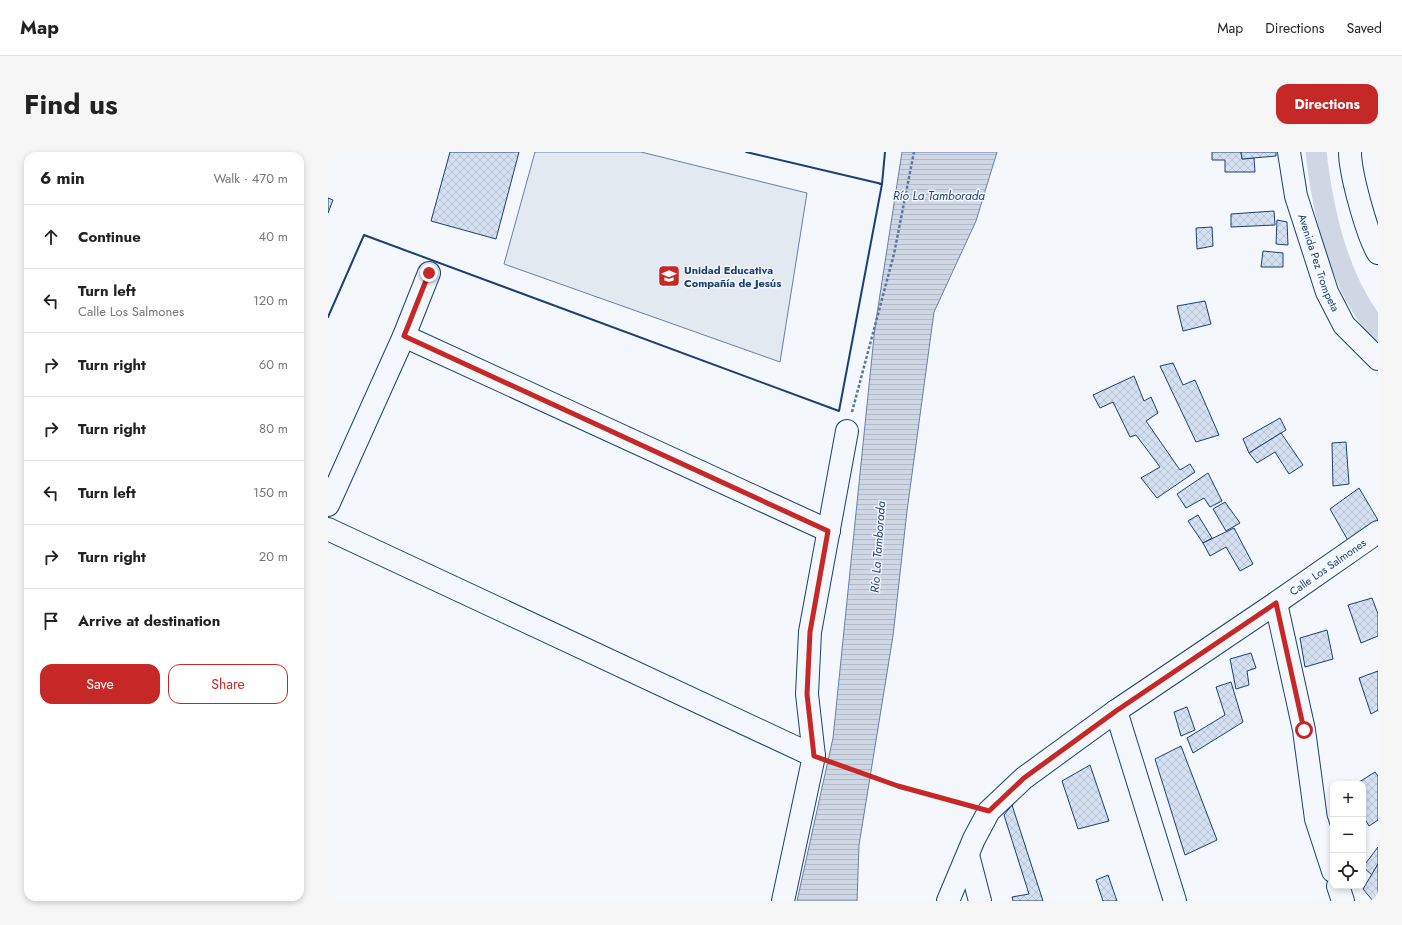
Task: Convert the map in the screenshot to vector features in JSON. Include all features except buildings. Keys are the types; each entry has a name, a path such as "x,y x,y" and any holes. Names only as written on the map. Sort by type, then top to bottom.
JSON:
{"street":[{"name":"Avenida Pez Trompeta","path":"1289,152 1296,196 1327,292 1344,325 1378,359"},
{"path":"1350,152 1350,162 1364,218 1378,253"},
{"path":"328,505 404,336 429,273"},
{"path":"404,336 828,531"},
{"path":"783,901 814,756 807,694 810,632 847,431"},
{"path":"328,529 814,756"},
{"name":"Calle Los Salmones","path":"948,901 974,839 989,811 1024,778 1116,711 1378,532"},
{"path":"1276,603 1304,730 1316,819 1330,862"},
{"path":"1116,711 1175,901"},
{"path":"968,855 980,901"},
{"path":"1339,889 1343,901"}],"path":[{"path":"847,431 894,254 914,152"},
{"path":"814,756 898,786 989,811"}],"shaded area":[{"path":"535,152 641,152 807,193 780,362 504,264"}],"water":[{"name":"Río La Tamborada","path":"902,152 997,152 976,221 934,312 907,511 893,636 859,845 857,901 797,901 833,738 875,327"}],"waterway":[{"path":"1316,152 1323,199 1335,246 1352,290 1364,311 1378,330"}],"wall":[{"path":"328,317 364,235 839,411 882,184 746,152"},
{"path":"880,184 882,184 885,152"}],"place":[{"name":"Unidad Educativa Compañía de Jesús","path":"669,276"}],"route":[{"path":"429,273 404,336 828,531 810,632 807,694 814,756 898,786 989,811 1024,778 1116,711 1276,603 1304,730"}]}
